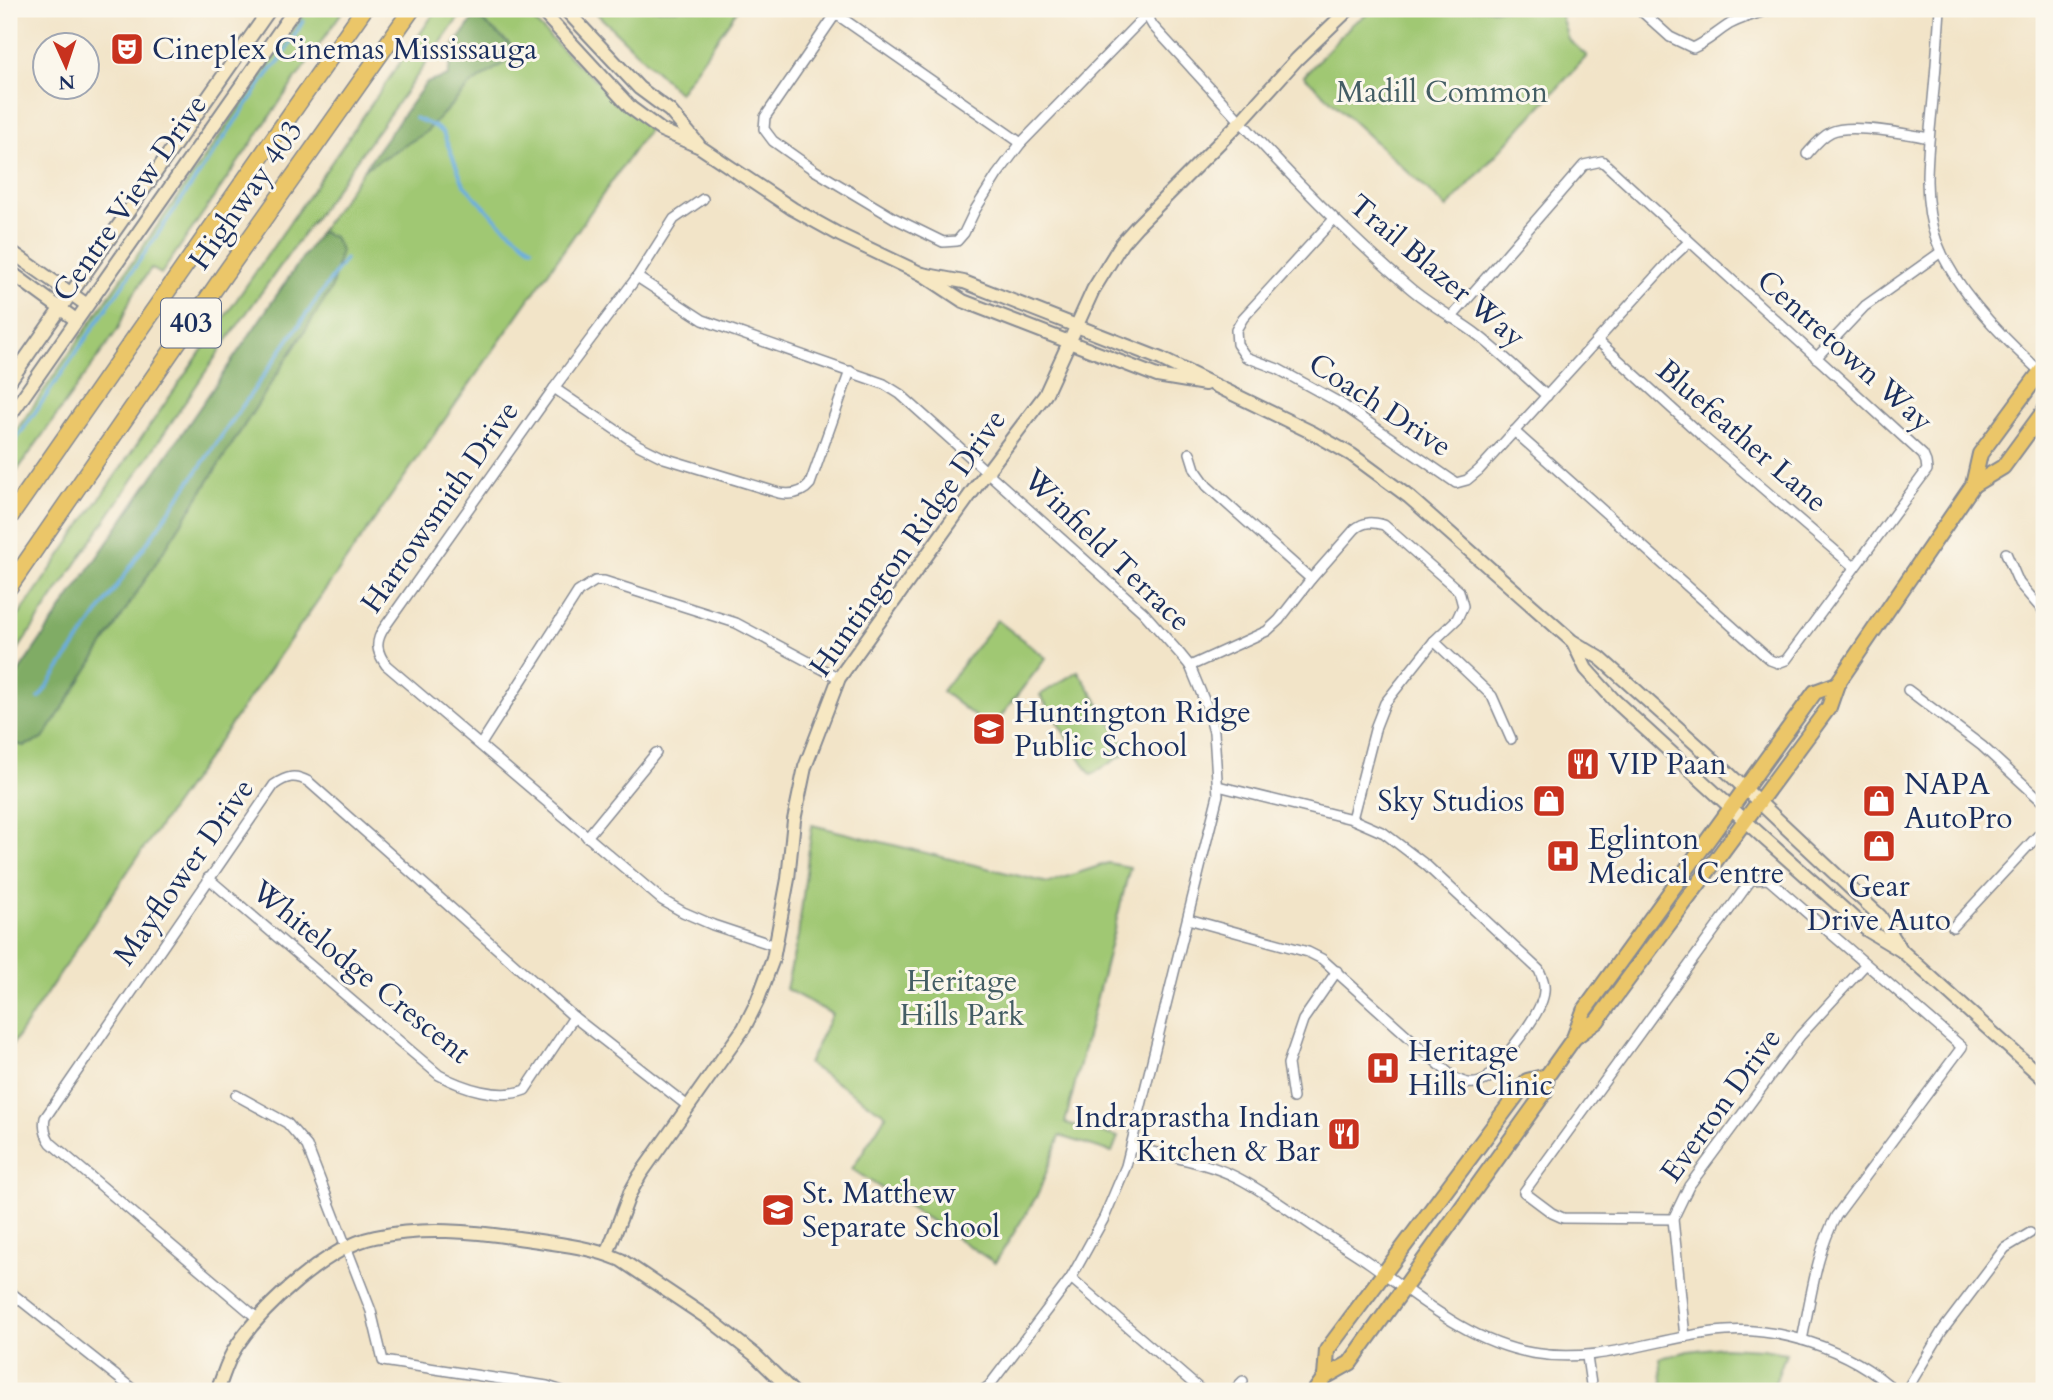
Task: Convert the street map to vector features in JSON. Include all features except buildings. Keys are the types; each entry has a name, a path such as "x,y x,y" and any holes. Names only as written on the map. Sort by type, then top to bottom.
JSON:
{"highway":[{"name":"Highway 403","path":"9,518 364,9"},
{"name":"Highway 403","path":"9,587 412,9"}],"main road":[{"path":"1574,1038 1597,1021 1829,707 1837,684 1973,485 1980,454 2043,371"},
{"path":"1973,485 2003,467 2044,411"},
{"path":"1315,1391 1325,1377 1350,1363 1545,1092 1547,1076 1574,1038 1584,1011 1730,807 1815,692 1837,684"},
{"path":"1325,1377 1327,1350 1383,1273 1527,1081 1547,1076"}],"street":[{"name":"Centre View Drive","path":"9,382 270,9"},
{"name":"Centre View Drive","path":"9,417 295,9"},
{"path":"540,9 631,108 661,130 700,147 793,209 922,274 963,302 1157,376 1222,387"},
{"path":"565,9 639,88 670,111 700,147"},
{"name":"Huntington Ridge Drive","path":"607,1254 640,1175 744,1028 765,983 776,946 804,767 839,678 1045,395 1093,289 1129,234 1241,121 1297,59 1349,9"},
{"path":"1639,9 1670,37 1693,48 1749,15 1772,9"},
{"path":"1940,9 1927,194 1935,239 1969,299 2043,371"},
{"path":"1021,143 838,11 765,117 764,129 773,141 814,170 894,218 943,242 957,241 1021,143 1144,12"},
{"name":"Trail Blazer Way","path":"1144,12 1153,26 1251,134 1334,219 1410,288 1478,335 1547,396"},
{"path":"1807,154 1833,131 1851,128 1929,138"},
{"name":"Centretown Way","path":"1451,318 1580,170 1592,162 1602,161 1923,455 1927,470 1786,660 1778,663 1770,660 1514,431"},
{"name":"Harrowsmith Drive","path":"703,199 674,219 637,277 554,388 378,638 377,647 386,665 645,887 683,912 776,946"},
{"name":"Coach Drive","path":"1334,219 1243,318 1236,330 1237,344 1246,357 1278,369 1340,403 1456,483 1467,480 1479,470 1689,242"},
{"path":"9,250 87,305"},
{"path":"1816,358 1865,306 1941,252"},
{"path":"9,271 76,320"},
{"path":"922,274 964,282 1161,359 1314,433 1381,476 1409,497 1572,642 1600,657 1880,916 1902,951"},
{"name":"Winfield Terrace","path":"637,277 703,320 850,371 884,384 900,394 1143,612 1189,667 1207,707 1214,732 1219,786 1132,1147 1104,1219 1070,1278 989,1390"},
{"name":"Bluefeather Lane","path":"1598,341 1701,435 1854,567"},
{"path":"554,388 638,445 663,457 779,493 792,494 810,484 850,371"},
{"path":"1189,453 1195,470 1207,486 1311,579"},
{"path":"1189,667 1267,631 1354,529 1363,523 1384,525 1459,591 1462,606 1457,619 1434,641 1385,703 1376,726 1352,819"},
{"path":"2006,553 2018,583 2044,612"},
{"path":"481,744 578,592 595,581 604,581 736,623 839,678"},
{"path":"1434,641 1492,696 1511,739"},
{"path":"1572,642 1586,669 1614,700 1867,930 1902,951 2044,1079"},
{"path":"1908,690 1982,746 2044,803"},
{"path":"587,837 656,753"},
{"name":"Mayflower Drive","path":"257,1318 51,1143 45,1131 46,1118 208,878 274,785 290,776 299,776 309,782 574,1017 689,1107"},
{"path":"1188,919 1308,952 1322,959 1453,1077 1471,1084 1487,1079 1539,1010 1544,993 1544,980 1539,970 1426,865 1384,833 1352,819 1219,786"},
{"path":"1953,927 2044,829"},
{"name":"Whitelodge Crescent","path":"208,878 439,1075 461,1086 513,1095 525,1090 574,1017"},
{"path":"1673,1219 1563,1218 1524,1192 1751,880 1769,879 1962,1048 1832,1224 1822,1248 1802,1340"},
{"name":"Everton Drive","path":"1685,1338 1673,1219 1689,1186 1800,1036 1865,965"},
{"path":"1293,1098 1288,1064 1303,1020 1337,971"},
{"path":"236,1095 287,1124 307,1146 348,1248 370,1311 383,1361 562,1391"},
{"path":"1132,1147 1235,1176 1465,1329 1493,1341 1534,1353 1587,1357 1717,1332 1750,1332 1802,1340 1851,1358 1876,1374 1895,1391"},
{"path":"218,1391 234,1350 257,1318 312,1270 348,1248 373,1237 439,1230 485,1233 607,1254 633,1266 712,1321 755,1355 792,1391"},
{"path":"1906,1391 1942,1331 2005,1248 2030,1233"},
{"path":"1070,1278 1202,1391"},
{"path":"9,1291 135,1391"},
{"path":"1587,1357 1592,1391"},
{"path":"1233,1391 1242,1381"}],"green space":[{"path":"307,9 344,9 161,274 151,268 131,298 118,329 9,482 9,441"},
{"path":"437,9 465,9 225,343 9,663 9,630"},
{"path":"468,9 522,9 578,65 646,121 648,130 130,868 9,1050 9,742 24,746 43,738 331,290 334,237 320,232 364,169 425,133 470,85 519,53"},
{"path":"592,9 738,9 679,93"},
{"name":"Madill Common","path":"1375,9 1559,9 1568,39 1587,56 1447,208 1304,76 1351,25"},
{"path":"476,15 520,53 470,85 425,133 364,169 426,83 448,76 453,47"},
{"path":"320,232 334,237 341,250 331,290 43,739 24,746 9,742 9,686"},
{"path":"997,620 1046,658 991,729 942,691"},
{"path":"1078,671 1129,751 1091,775 1040,695"},
{"name":"Heritage Hills Park","path":"812,825 1048,883 1108,863 1130,867 1065,1123 1118,1137 1112,1152 1060,1136 1038,1194 995,1263 852,1169 886,1115 808,1064 832,1014 786,989 798,936"},
{"path":"1723,1347 1786,1353 1772,1391 1663,1391 1660,1358"}],"waterway":[{"path":"9,450 268,74 281,59 303,21"},
{"path":"415,118 443,133 464,185 500,223 532,248"},
{"path":"39,698 345,259"}],"place":[{"name":"Cineplex Cinemas Mississauga","path":"127,49"},
{"name":"Huntington Ridge Public School","path":"989,729"},
{"name":"VIP Paan","path":"1583,764"},
{"name":"Sky Studios","path":"1549,801"},
{"name":"NAPA AutoPro","path":"1879,801"},
{"name":"Gear Drive Auto","path":"1879,846"},
{"name":"Eglinton Medical Centre","path":"1563,856"},
{"name":"Heritage Hills Clinic","path":"1383,1068"},
{"name":"Indraprastha Indian Kitchen & Bar","path":"1344,1134"},
{"name":"St. Matthew Separate School","path":"778,1210"}]}
